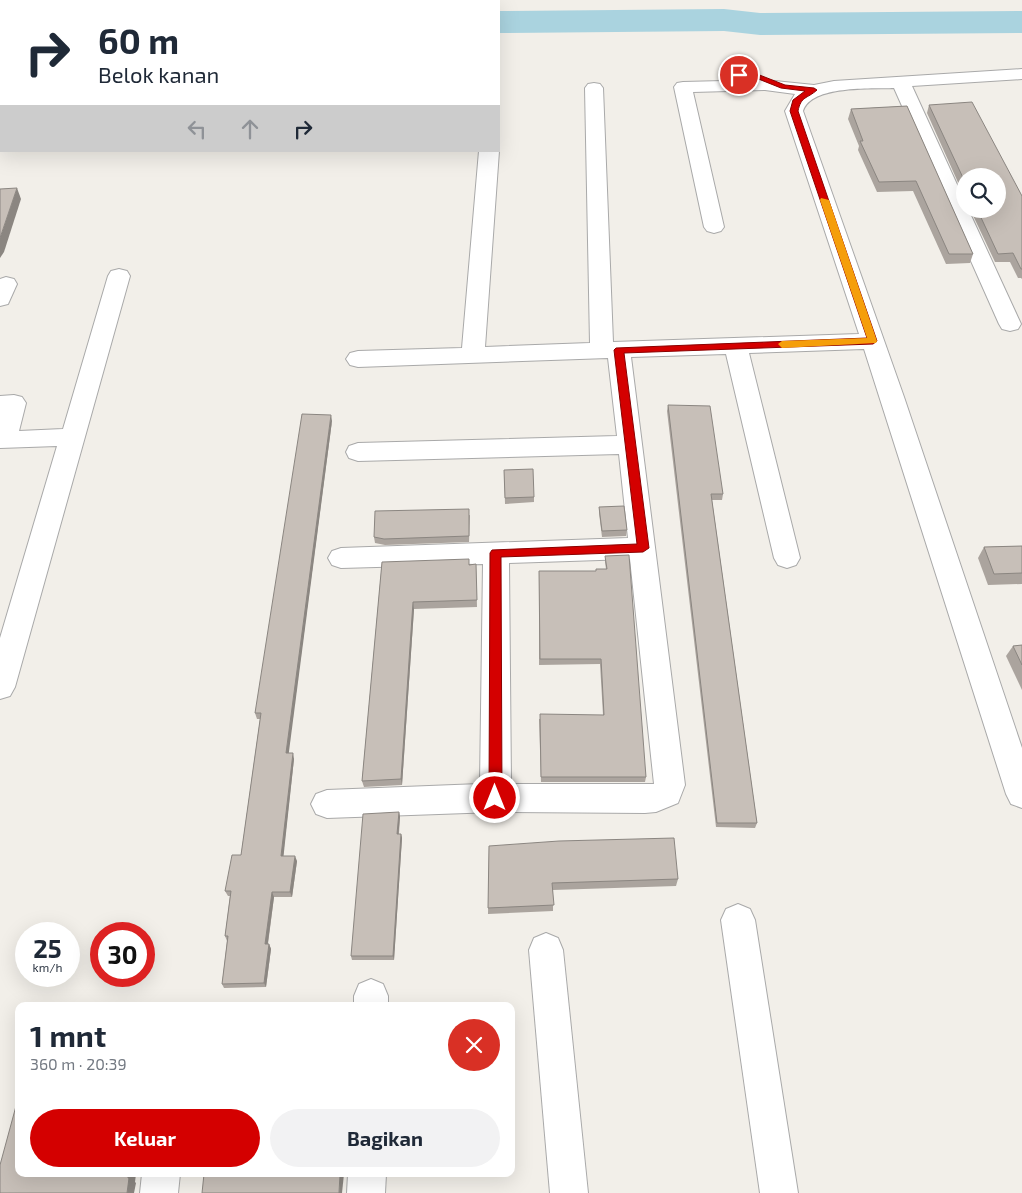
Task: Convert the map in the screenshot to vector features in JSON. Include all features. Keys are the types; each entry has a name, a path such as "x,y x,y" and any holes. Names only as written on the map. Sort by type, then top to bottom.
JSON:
{"street":[{"path":"685,72 757,76 784,87"},
{"path":"1022,74 834,86 814,90 801,96 796,102 794,111 873,341 1022,794"},
{"path":"901,83 1010,324"},
{"path":"714,227 684,87 765,85 814,90"},
{"path":"327,804 495,798 645,800 667,793 670,784 630,445 611,350 594,88"},
{"path":"473,355 489,152"},
{"path":"0,688 119,276"},
{"path":"358,359 873,341"},
{"path":"736,346 787,558"},
{"path":"0,404 14,403 4,440 72,437"},
{"path":"358,452 630,445"},
{"path":"341,558 643,548"},
{"path":"495,798 496,553"},
{"path":"738,920 779,1193"},
{"path":"546,950 568,1193"},
{"path":"159,1193 161,1177"},
{"path":"366,1193 367,1177"}],"building":[{"path":"972,102 1022,196 1022,269 1013,253 998,254 981,218 1006,218 1006,168 958,168 929,105"},
{"path":"907,106 973,254 949,254 916,181 879,182 860,141 863,141 851,109"},
{"path":"17,188 0,238 0,189"},
{"path":"668,405 710,406 723,494 711,494 757,823 717,823"},
{"path":"302,414 331,415 286,753 293,753 281,856 295,856 290,892 272,892 265,944 269,944 264,983 222,984 228,936 225,936 231,891 225,891 232,855 241,855 261,713 255,713"},
{"path":"533,469 534,497 505,498 504,470"},
{"path":"624,506 627,530 602,531 599,507"},
{"path":"469,509 469,536 384,539 374,537 375,511"},
{"path":"1022,546 1022,573 994,574 984,547"},
{"path":"629,555 646,777 541,777 540,714 604,715 601,659 540,659 539,571 596,571 596,569 607,569 605,556"},
{"path":"469,559 469,565 476,564 477,600 413,602 401,779 362,781 382,562"},
{"path":"1022,645 1022,665 1013,646"},
{"path":"399,812 397,834 401,834 393,956 351,956 363,814"},
{"path":"674,838 678,879 552,883 554,905 488,908 489,846 559,841"},
{"path":"15,1110 15,1177 128,1177 127,1193 0,1193 0,1165"},
{"path":"204,1177 340,1177 339,1193 202,1193"}],"waterway":[{"path":"500,22 724,20 760,24 1022,22"}],"slow traffic":[{"path":"782,344 873,341 824,200"}],"route":[{"path":"495,798 496,553 643,548 619,350 873,341 794,111 796,102 801,96 814,90 784,87 757,76 739,75"}]}
